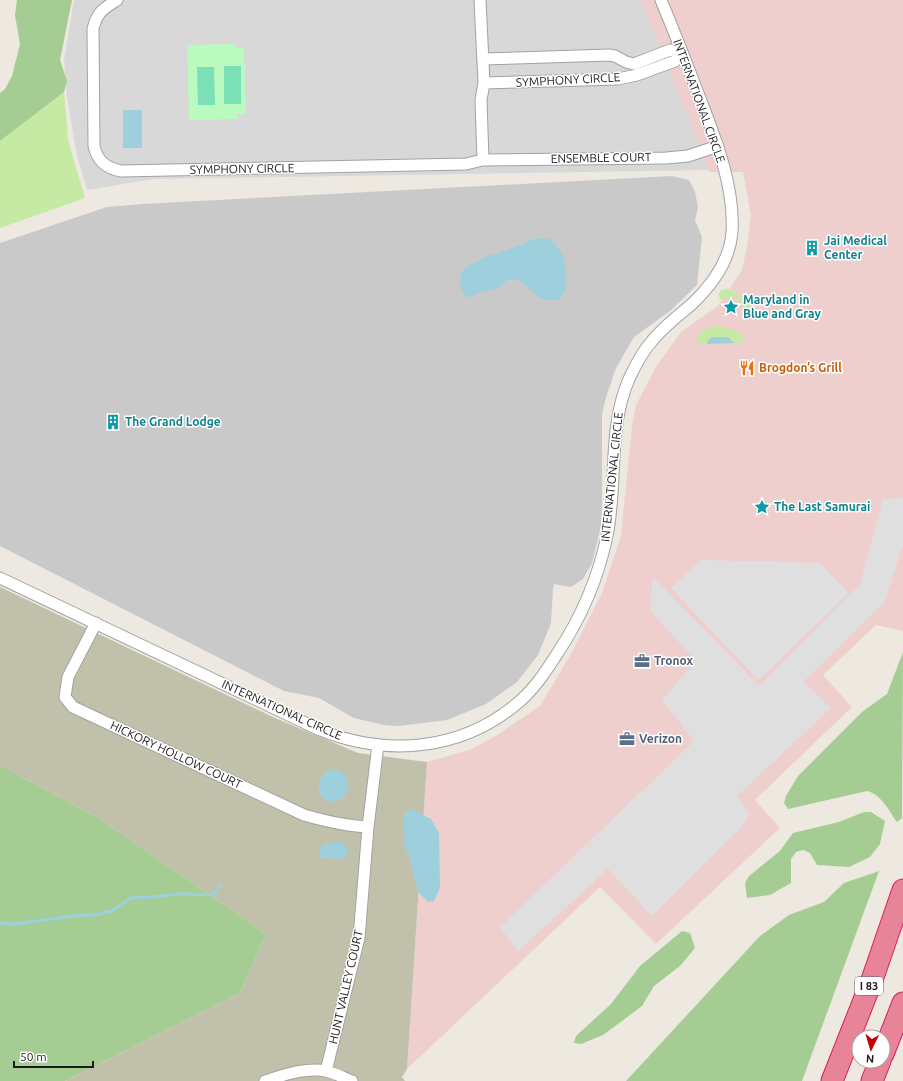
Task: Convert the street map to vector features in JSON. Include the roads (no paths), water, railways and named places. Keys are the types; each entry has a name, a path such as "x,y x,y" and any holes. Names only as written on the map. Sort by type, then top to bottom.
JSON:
{"highway":[{"name":"I 83","path":"832,1081 869,987 903,890"},
{"path":"891,1034 903,1003"},
{"path":"872,1081 877,1069"}],"street":[{"name":"SYMPHONY CIRCLE","path":"117,0 99,13 93,29 94,146 100,161 113,169 121,171 466,164 483,160"},
{"path":"480,0 484,84 481,100 483,160"},
{"name":"INTERNATIONAL CIRCLE","path":"0,578 320,730 357,742 378,745 414,746 440,742 466,734 491,721 520,701 534,687 547,670 572,631 597,573 607,534 611,508 617,419 622,396 630,377 641,355 652,340 691,304 720,270 730,246 732,227 731,201 718,146 661,0"},
{"name":"SYMPHONY CIRCLE","path":"484,84 611,80 636,69 670,50 682,52"},
{"name":"SYMPHONY CIRCLE","path":"483,59 608,55 615,56 636,69"},
{"name":"ENSEMBLE COURT","path":"483,160 666,158 688,156 718,146"},
{"name":"HICKORY HOLLOW COURT","path":"96,623 68,677 65,696 73,707 304,815 326,822 368,827"},
{"name":"HUNT VALLEY COURT","path":"326,1071 359,938 368,827 378,745"},
{"path":"265,1081 283,1075 307,1070 326,1071 352,1081"}],"water":[{"path":"123,110 142,110 142,148 123,148"},
{"path":"537,238 550,239 562,254 566,274 566,286 559,300 540,298 519,280 507,280 498,288 467,297 461,289 460,281 461,273 467,267 487,256 499,253"},
{"path":"712,337 728,337 734,343 707,344 708,340"},
{"path":"335,769 342,772 347,777 347,791 343,798 337,801 329,801 323,798 319,792 319,784 325,772"},
{"path":"411,809 431,819 439,833 440,888 434,901 428,902 418,892 409,855 405,849 403,819 405,813"},
{"path":"341,842 347,847 347,855 341,859 319,858 320,847 326,843"}],"waterway":[{"path":"0,923 16,924 72,916 94,915 112,911 131,898 176,894 213,895 220,885"}],"place":[{"name":"Jai Medical Center","path":"812,248"},
{"name":"Maryland in Blue and Gray","path":"731,307"},
{"name":"Brogdon’s Grill","path":"747,368"},
{"name":"The Grand Lodge","path":"113,422"},
{"name":"The Last Samurai","path":"762,507"},
{"name":"Tronox","path":"642,661"},
{"name":"Verizon","path":"627,739"}]}
